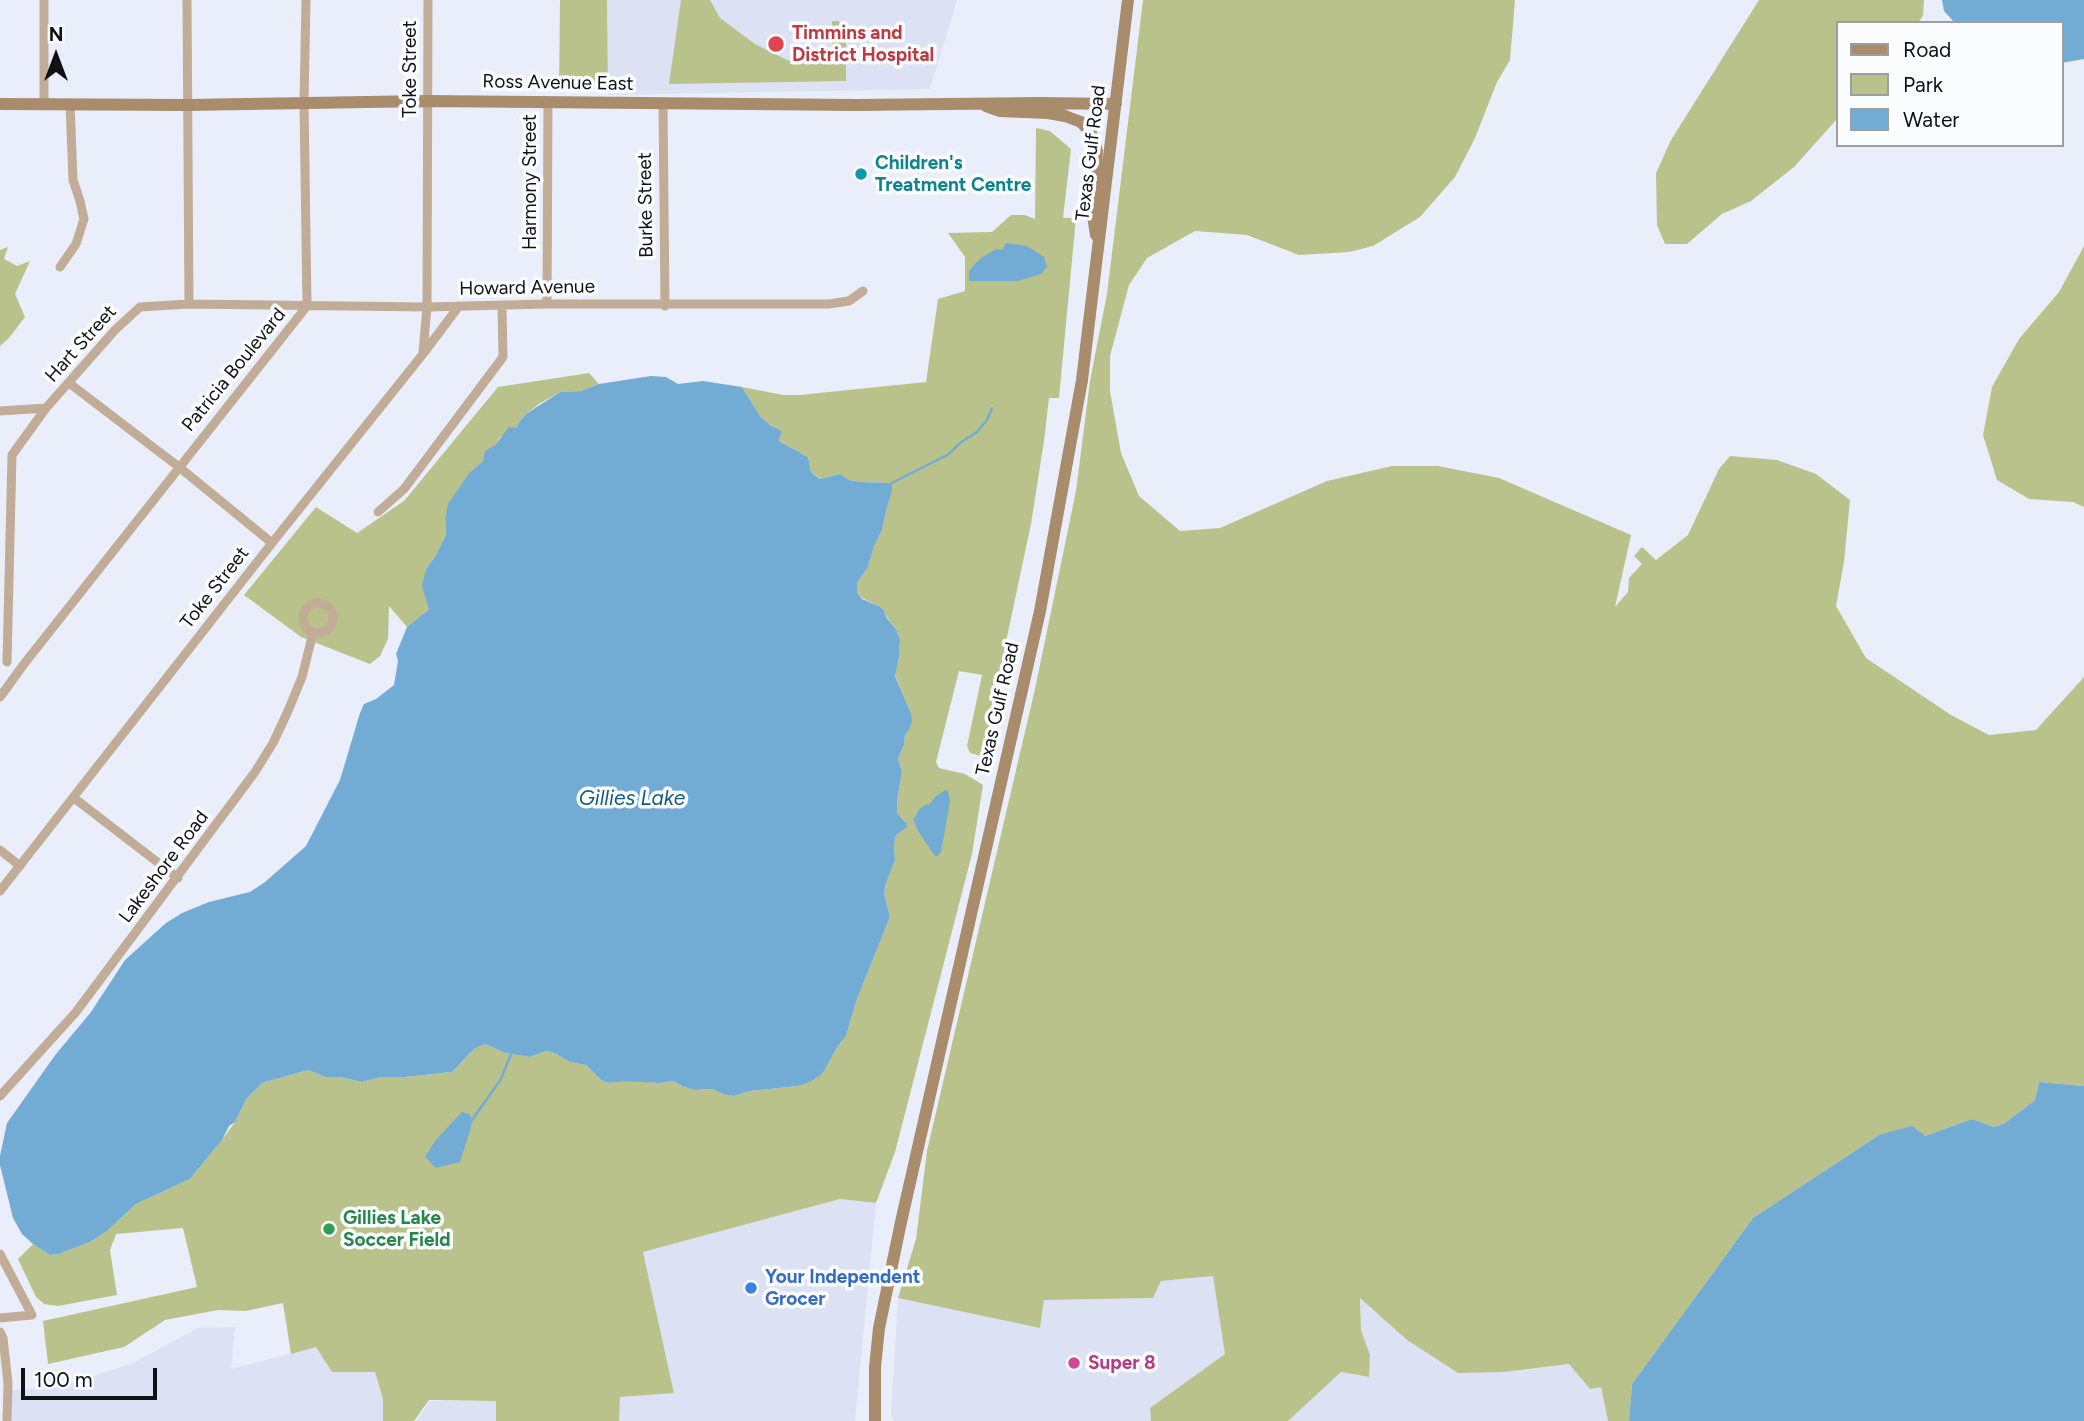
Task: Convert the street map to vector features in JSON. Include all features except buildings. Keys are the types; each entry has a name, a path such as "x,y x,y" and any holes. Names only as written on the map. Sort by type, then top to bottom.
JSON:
{"main road":[{"name":"Texas Gulf Road","path":"876,1420 875,1367 879,1328 1040,611 1082,380 1128,0"},
{"name":"Ross Avenue East","path":"0,104 187,105 427,100 857,105 1116,104"},
{"path":"975,103 1000,111 1056,114 1081,122 1091,133 1097,151 1093,216 1098,249"}],"street":[{"path":"44,0 44,104"},
{"path":"187,0 188,304"},
{"name":"Patricia Boulevard","path":"0,697 307,306 304,102 306,0"},
{"name":"Toke Street","path":"423,354 427,307 428,0"},
{"name":"Harmony Street","path":"547,304 548,102"},
{"name":"Burke Street","path":"663,103 665,306"},
{"path":"60,267 76,244 84,219 73,180 71,104"},
{"name":"Howard Avenue","path":"188,304 427,307 547,304 829,304 849,301 863,291"},
{"name":"Hart Street","path":"4,662 12,455 46,408 115,330 140,307 188,304"},
{"path":"378,512 404,489 503,357 502,305"},
{"name":"Toke Street","path":"0,891 459,306"},
{"path":"69,383 179,467 272,543"},
{"path":"0,411 46,408"},
{"name":"Lakeshore Road","path":"0,1096 76,1013 255,772 273,743 302,677 313,633"},
{"path":"4,662 24,664"},
{"path":"74,798 178,878"},
{"path":"0,849 20,866"},
{"path":"0,1254 32,1315 0,1318"},
{"path":"0,1332 8,1383 7,1421"}],"shaded area":[{"name":"Timmins and District Hospital","path":"607,0 957,0 930,89 608,95"},
{"path":"840,1199 876,1203 855,1421 619,1421 620,1397 674,1392 643,1252"},
{"path":"1213,1276 1226,1354 1150,1408 1151,1421 894,1421 891,1414 898,1298 1040,1328 1044,1300 1152,1298 1161,1281"},
{"path":"1360,1297 1407,1340 1504,1372 1569,1364 1590,1389 1601,1386 1608,1421 1288,1421 1341,1372 1368,1377 1370,1355 1361,1330"},
{"path":"235,1327 231,1369 316,1347 333,1372 375,1372 383,1399 383,1421 12,1421 11,1390 56,1388 131,1364 198,1328"},
{"path":"430,1401 496,1401 496,1421 416,1421"}],"green space":[{"path":"560,0 607,0 608,88 559,88"},
{"path":"681,0 710,0 720,18 755,44 787,60 833,64 832,21 839,21 846,43 846,81 669,84"},
{"path":"1143,0 1515,0 1510,60 1497,82 1475,138 1455,177 1420,217 1373,246 1349,252 1299,255 1247,235 1195,231 1147,258 1129,285 1110,356 1110,391 1121,453 1139,496 1180,531 1220,528 1327,481 1392,466 1438,466 1499,478 1631,535 1615,607 1628,592 1629,578 1642,564 1634,556 1642,547 1656,560 1688,535 1719,469 1730,456 1777,460 1816,474 1850,500 1844,562 1836,606 1866,658 1951,715 1989,735 2036,730 2084,677 2084,1086 2039,1082 2035,1100 2005,1123 1994,1127 1972,1119 1925,1136 1879,1135 1753,1218 1632,1384 1629,1421 1608,1421 1601,1387 1590,1389 1569,1364 1504,1372 1458,1373 1407,1340 1360,1298 1361,1330 1370,1355 1369,1377 1341,1372 1288,1421 1151,1421 1150,1408 1225,1354 1213,1276 1161,1281 1153,1298 1044,1300 1040,1328 898,1298 916,1239 927,1151 1035,689 1076,491 1090,381 1107,294"},
{"path":"1759,0 1924,0 1923,16 1919,21 1836,21 1836,120 1794,167 1751,201 1722,214 1687,244 1665,244 1657,225 1656,173 1671,140"},
{"path":"1036,128 1050,131 1071,149 1063,218 1076,218 1059,398 1049,398 1031,524 985,757 970,753 967,746 982,675 959,671 936,762 939,768 965,774 983,785 972,854 895,1152 876,1203 840,1199 643,1252 674,1393 620,1397 619,1421 496,1421 496,1401 429,1400 414,1421 383,1421 383,1399 375,1372 332,1372 316,1347 291,1354 283,1303 246,1311 218,1310 165,1320 124,1347 48,1364 43,1321 197,1287 183,1228 116,1234 110,1250 117,1295 58,1306 44,1304 36,1297 18,1259 33,1244 50,1255 90,1242 107,1231 136,1204 190,1179 235,1122 247,1098 262,1083 308,1070 325,1077 362,1082 381,1077 452,1072 474,1049 485,1044 505,1053 530,1057 546,1051 554,1053 570,1062 586,1065 601,1080 608,1083 624,1080 660,1083 673,1081 695,1090 712,1089 734,1096 750,1091 798,1086 823,1073 846,1036 857,999 890,917 884,893 895,861 896,835 907,824 897,813 902,771 898,759 909,730 911,713 895,675 900,639 884,610 862,598 857,592 857,583 868,567 882,530 892,492 891,483 849,480 840,474 821,479 811,472 808,457 779,441 782,431 760,416 742,387 783,395 800,395 926,382 938,299 965,291 965,257 948,233 992,232 1011,215 1025,215 1035,219"},
{"path":"2084,246 2084,507 2073,502 2029,499 1997,480 1983,435 1992,387 2019,339 2059,292"},
{"path":"8,247 4,259 17,266 30,261 15,294 25,317 0,346 0,250"},
{"path":"589,373 599,384 581,391 560,392 539,404 526,414 517,429 500,437 495,445 486,451 483,461 470,472 445,519 446,535 426,569 429,609 407,627 389,606 388,639 380,656 370,664 301,637 244,595 316,507 357,533 404,501 498,387"}],"water":[{"path":"1942,0 2084,0 2084,59 2063,63 2063,21 1953,21 1944,11"},
{"path":"1006,243 1027,246 1044,257 1047,267 1041,274 1018,281 969,281 969,272 974,265 996,249 1003,249"},
{"name":"Gillies Lake","path":"651,376 666,377 678,384 703,381 742,387 760,416 782,431 779,441 808,457 811,472 820,479 840,474 849,480 892,483 882,530 868,567 857,583 857,592 862,599 884,610 900,639 895,676 912,721 898,759 902,771 897,813 907,827 896,835 895,861 884,893 890,917 857,999 846,1036 823,1073 798,1086 750,1091 734,1096 712,1089 695,1090 673,1081 608,1083 601,1080 586,1065 570,1062 554,1053 546,1051 530,1057 505,1053 485,1044 474,1049 452,1072 381,1077 362,1082 325,1077 308,1070 262,1083 247,1098 235,1122 229,1126 222,1140 190,1179 136,1204 107,1231 90,1242 50,1255 33,1244 22,1234 13,1218 0,1165 7,1123 56,1054 91,1012 125,960 166,923 209,902 250,892 306,846 340,780 364,704 376,699 394,685 398,661 396,654 407,627 429,609 422,586 426,569 446,535 448,504 470,472 483,461 485,451 495,445 509,427 517,428 526,414 560,392 581,391 599,384"},
{"path":"945,790 948,791 950,801 941,852 935,856 913,819 918,810 930,804"},
{"path":"2039,1082 2084,1086 2084,1421 1629,1421 1632,1384 1753,1218 1879,1135 1912,1126 1925,1136 1972,1119 1994,1127 2005,1123 2035,1100"},
{"path":"462,1112 470,1114 472,1121 460,1162 436,1168 425,1157 435,1141"}],"waterway":[{"path":"892,483 949,454 977,432 987,420 992,408"},
{"path":"472,1120 501,1079 511,1054"}],"place":[{"name":"Timmins and District Hospital","path":"776,44"},
{"name":"Children's Treatment Centre","path":"861,174"},
{"name":"Gillies Lake Soccer Field","path":"329,1229"},
{"name":"Your Independent Grocer","path":"751,1288"},
{"name":"Super 8","path":"1074,1363"}]}
